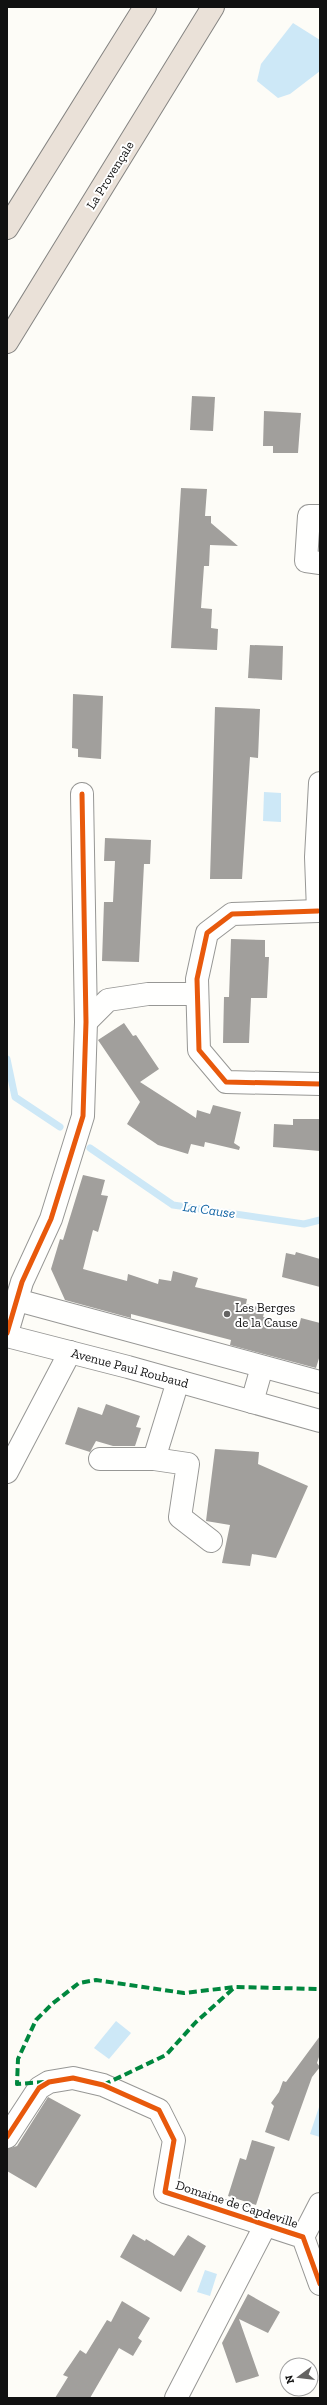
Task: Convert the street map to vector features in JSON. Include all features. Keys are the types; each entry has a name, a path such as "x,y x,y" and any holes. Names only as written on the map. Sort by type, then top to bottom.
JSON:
{"highway":[{"path":"7,228 145,7"},
{"name":"La Provençale","path":"7,342 212,7"}],"street":[{"path":"320,516 309,516 306,561 320,563"},
{"path":"320,783 316,857 319,910 232,914 207,933 196,979 199,1050 226,1082 320,1084"},
{"path":"7,1332 22,1282 51,1219 83,1116 86,1022 82,794"},
{"path":"86,1022 108,1000 148,994 197,994"},
{"path":"17,1300 262,1368 320,1382"},
{"name":"Avenue Paul Roubaud","path":"7,1336 178,1381 320,1422"},
{"path":"7,1472 70,1352"},
{"path":"252,1402 262,1368"},
{"path":"154,1459 178,1381"},
{"path":"100,1459 154,1459 188,1464 180,1517 211,1541"},
{"name":"Domaine de Capdeville","path":"7,2137 39,2088 49,2082 74,2078 103,2085 159,2110 174,2140 165,2192 265,2226 303,2237 320,2284"},
{"path":"303,2237 320,2204"},
{"path":"176,2398 265,2226"}],"water":[{"path":"293,23 320,40 320,71 290,94 278,98 257,81 261,64"},
{"path":"264,792 281,793 281,822 263,821"},
{"path":"116,2021 131,2033 109,2059 94,2048"},
{"path":"320,2104 320,2137 310,2134"},
{"path":"205,2270 217,2274 210,2296 197,2292"}],"building":[{"path":"192,396 215,397 213,431 190,430"},
{"path":"264,411 301,413 298,453 273,453 273,446 263,446"},
{"path":"181,488 207,489 205,516 211,516 211,523 238,546 210,545 209,566 204,566 201,608 212,609 211,628 218,629 217,650 171,648"},
{"path":"250,645 283,646 282,680 248,678"},
{"path":"73,694 103,696 101,759 78,757 78,749 72,748"},
{"path":"215,707 260,709 258,758 250,757 242,879 210,879"},
{"path":"105,838 151,840 150,864 144,864 139,962 102,961 104,902 113,902 115,861 104,861"},
{"path":"231,939 265,940 265,957 269,957 267,998 251,998 249,1043 223,1043 224,997 229,997"},
{"path":"124,1023 133,1036 136,1035 159,1069 140,1082 196,1118 197,1110 210,1114 213,1105 241,1112 234,1143 240,1147 239,1150 205,1142 204,1147 191,1144 188,1154 158,1145 127,1124 140,1102 98,1040"},
{"path":"293,1119 320,1119 320,1151 273,1147 274,1124 293,1125"},
{"path":"83,1175 105,1180 101,1195 108,1196 98,1232 93,1230 83,1269 127,1281 128,1274 158,1284 159,1279 171,1281 173,1271 198,1278 195,1287 247,1299 246,1304 265,1309 263,1317 299,1326 301,1318 320,1323 320,1355 316,1368 230,1345 231,1340 131,1314 131,1318 65,1300 51,1269 60,1239 63,1240"},
{"path":"296,1252 320,1259 320,1287 282,1277 286,1253 295,1255"},
{"path":"106,1404 140,1416 136,1427 141,1428 135,1446 113,1446 96,1441 90,1452 65,1444 78,1407 102,1415"},
{"path":"215,1449 259,1452 258,1464 308,1486 276,1558 252,1554 250,1566 222,1563 230,1525 206,1521"},
{"path":"320,2036 320,2054 317,2063 320,2067 312,2077 289,2141 265,2132 274,2106 271,2103 279,2092 283,2081 286,2082"},
{"path":"48,2097 81,2115 36,2188 7,2171 7,2149 17,2146"},
{"path":"252,2140 275,2147 256,2205 228,2196 240,2158 246,2160"},
{"path":"133,2234 145,2241 146,2239 174,2256 188,2235 206,2246 181,2292 120,2257"},
{"path":"248,2294 280,2312 268,2333 239,2319 259,2376 236,2383 222,2343"},
{"path":"122,2301 150,2318 138,2338 142,2341 133,2356 119,2348 90,2398 55,2398 68,2377 63,2375 80,2350 86,2354 107,2320 111,2322"}],"waterway":[{"name":"La Cause","path":"7,1059 15,1097 60,1127"},
{"name":"La Cause","path":"90,1148 173,1205 304,1224 320,1220"}],"marked path":[{"path":"45,2082 17,2084 18,2059 36,2020 52,2004 79,1983 96,1980 184,1993 235,1987 320,1989"},
{"path":"103,2085 166,2055 196,2022 235,1987"}],"cycle path":[{"path":"7,1333 22,1282 51,1219 83,1116 86,1022 82,794"},
{"path":"318,911 232,914 207,933 197,979 199,1050 226,1082 320,1084"},
{"path":"7,2137 39,2088 49,2082 73,2078 103,2085 159,2110 174,2140 165,2192 303,2237 320,2284"}],"place":[{"name":"Les Berges de la Cause","path":"227,1314"}]}
